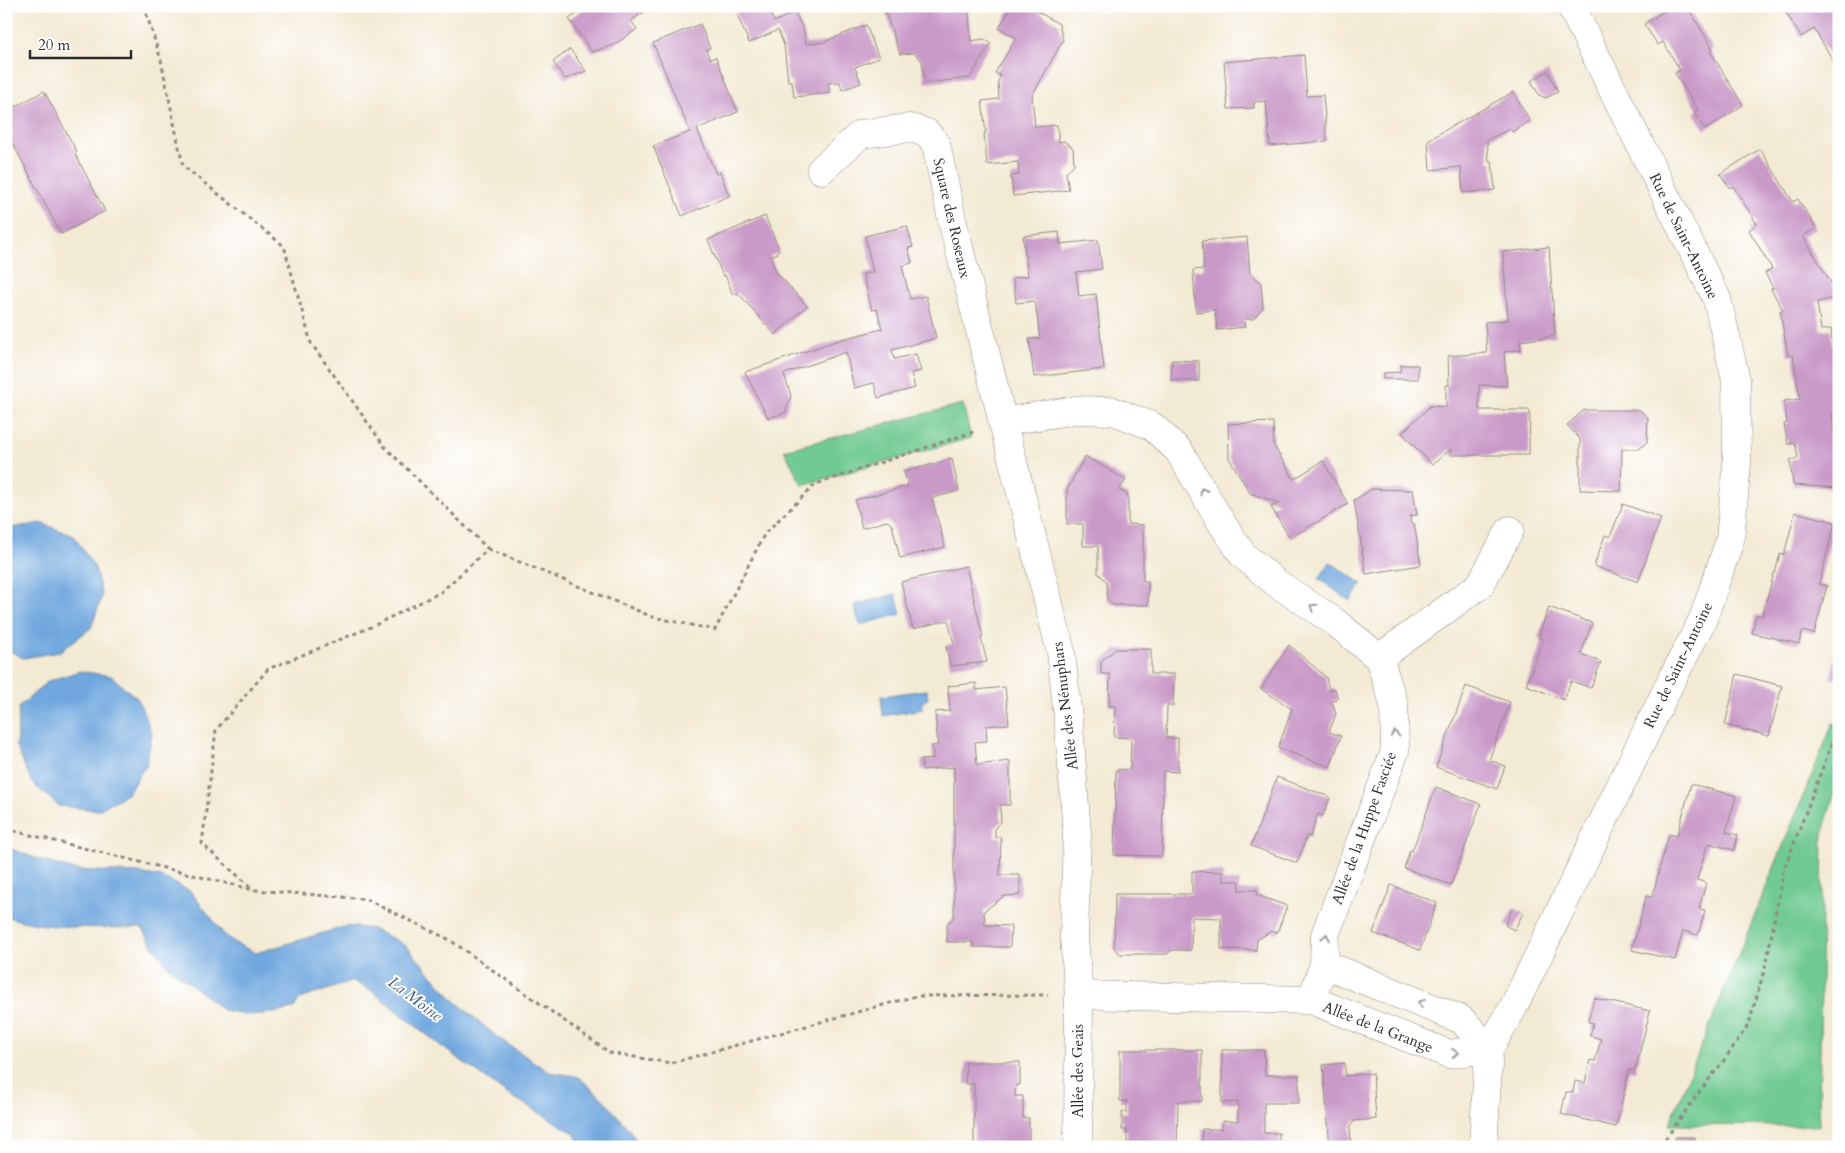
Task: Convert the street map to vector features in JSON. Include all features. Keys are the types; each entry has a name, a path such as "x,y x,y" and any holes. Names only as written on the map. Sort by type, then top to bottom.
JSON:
{"street":[{"name":"Rue de Saint-Antoine","path":"1483,1147 1490,1048 1513,1008 1654,715 1703,619 1730,540 1737,463 1736,380 1717,299 1571,6"},
{"name":"Square des Roseaux","path":"821,170 861,134 910,128 927,133 936,144 953,224 1002,422"},
{"path":"1002,422 1085,410 1113,411 1152,426 1179,451 1243,555 1275,582 1335,622 1379,658 1480,585 1510,530"},
{"name":"Allée des Nénuphars","path":"1002,422 1061,652 1077,833 1074,938 1079,995"},
{"name":"Allée de la Huppe Fasciée","path":"1311,1000 1324,964 1324,935 1395,751 1394,704 1379,658"},
{"path":"1324,964 1462,1020 1490,1048"},
{"name":"Allée de la Grange","path":"1079,995 1311,1000 1449,1054 1490,1048"},
{"name":"Allée des Geais","path":"1078,1147 1079,995"}],"path":[{"path":"144,6 160,60 183,166 284,246 310,343 385,447 488,549 653,617 715,630 765,534 816,484 1002,422"},
{"path":"254,890 202,844 216,730 268,668 371,627 441,592 488,549"},
{"path":"1664,1147 1666,1138 1725,1060 1749,1024 1768,960 1783,872 1839,725"},
{"path":"6,829 254,890 366,899 450,940 610,1053 671,1063 916,996 1079,995"}],"green space":[{"path":"963,404 971,438 802,485 784,450"},
{"path":"1833,723 1839,724 1839,777 1823,832 1819,1126 1669,1125"}],"water":[{"path":"41,523 74,536 95,568 102,596 91,628 59,652 23,658 6,649 6,530"},
{"path":"1330,562 1362,584 1350,601 1319,579"},
{"path":"896,594 901,614 860,625 854,605"},
{"path":"80,671 111,676 138,699 152,734 146,765 127,794 98,810 59,806 32,783 16,746 19,707 48,681"},
{"path":"927,690 928,699 922,702 923,709 883,716 881,696"},
{"name":"La Moine","path":"6,847 43,861 75,870 139,873 161,877 190,891 224,934 237,944 256,953 347,926 372,929 396,940 406,946 455,1001 497,1037 549,1072 576,1076 581,1079 602,1098 628,1128 635,1138 638,1147 581,1147 574,1133 506,1093 441,1046 372,991 353,981 300,999 293,1009 249,1015 223,1010 169,967 143,929 139,927 51,926 35,924 6,916"}],"building":[{"path":"588,6 652,6 631,21 637,29 614,45 592,52 569,19"},
{"path":"747,6 768,6 774,22 795,12 804,32 806,44 824,42 866,25 879,58 855,67 861,83 842,90 840,82 828,83 830,93 794,97 792,81 788,81 784,45 778,30 749,43 735,10"},
{"path":"907,6 917,6 917,8 968,6 971,41 984,39 991,43 970,78 925,83 922,61 914,53 900,54 885,11"},
{"path":"1012,6 1028,6 1059,24 1063,40 1032,96 1035,127 1057,125 1059,142 1064,141 1073,148 1074,164 1066,173 1069,190 1013,196 1011,176 1019,175 1018,162 987,165 982,101 999,99 998,81 1001,76 995,73 1016,38 999,28"},
{"path":"1672,6 1687,6 1713,49 1710,51 1743,105 1705,130 1694,113 1698,110 1675,73 1680,70 1663,42 1658,45 1644,24"},
{"path":"1789,6 1839,6 1839,70 1814,29 1801,37 1784,9"},
{"path":"700,24 710,48 706,50 710,59 716,57 738,112 697,129 716,174 720,172 729,196 682,216 653,146 690,132 653,43"},
{"path":"570,49 586,71 565,79 553,62"},
{"path":"1304,55 1307,96 1323,95 1327,141 1270,146 1266,101 1254,102 1254,108 1228,109 1224,62"},
{"path":"1548,71 1558,92 1546,98 1539,95 1531,81"},
{"path":"44,91 77,152 75,154 105,211 61,234 6,131 6,112"},
{"path":"1513,92 1530,121 1512,132 1510,129 1487,140 1489,162 1492,162 1495,190 1463,193 1461,167 1430,170 1428,140"},
{"path":"1760,149 1793,202 1798,199 1816,228 1803,236 1839,296 1817,302 1821,330 1831,329 1833,354 1839,353 1839,413 1832,414 1839,472 1839,488 1793,485 1790,460 1798,458 1795,443 1788,444 1784,424 1787,423 1784,401 1800,399 1793,355 1788,356 1780,311 1783,310 1771,289 1773,288 1765,273 1772,269 1749,230 1757,224 1733,186 1730,188 1720,174"},
{"path":"765,216 779,249 776,254 770,256 777,273 807,306 775,335 738,293 733,295 708,240"},
{"path":"907,226 913,247 908,248 912,263 902,266 910,299 926,296 936,338 892,350 894,359 916,354 921,371 911,373 915,388 878,398 874,383 854,388 846,352 784,374 791,396 785,413 768,418 745,372 842,339 882,329 877,309 872,310 863,274 873,272 865,236"},
{"path":"1059,232 1060,244 1098,240 1102,269 1076,272 1079,296 1096,294 1104,369 1034,377 1029,339 1040,338 1035,301 1016,303 1013,278 1028,276 1023,236"},
{"path":"1247,237 1250,274 1261,282 1263,308 1253,319 1244,319 1245,327 1217,330 1215,310 1196,312 1193,270 1204,269 1202,241"},
{"path":"1549,247 1555,336 1520,341 1521,350 1504,352 1507,386 1479,385 1479,410 1530,410 1529,455 1451,455 1451,449 1432,465 1402,433 1430,406 1446,407 1446,385 1449,385 1448,356 1487,353 1485,322 1508,320 1503,252"},
{"path":"1172,360 1199,361 1199,381 1171,380"},
{"path":"1401,365 1418,365 1418,379 1383,379 1383,373 1400,372"},
{"path":"1584,410 1640,410 1648,418 1647,442 1639,449 1622,449 1621,491 1580,490 1580,439 1567,425"},
{"path":"1273,422 1274,446 1294,479 1323,461 1348,504 1290,538 1271,507 1279,503 1250,493 1229,458 1228,424"},
{"path":"1085,456 1126,480 1119,490 1128,495 1128,524 1143,525 1143,581 1148,581 1148,605 1113,605 1107,599 1107,582 1098,573 1098,546 1083,546 1083,524 1067,524 1067,490"},
{"path":"952,459 959,491 932,498 945,547 900,558 892,525 887,521 862,528 855,500 908,486 904,472"},
{"path":"1372,489 1413,490 1417,515 1410,516 1411,524 1414,523 1421,565 1366,574 1354,500"},
{"path":"1623,504 1661,518 1638,582 1594,566 1605,535 1610,537"},
{"path":"1795,512 1835,522 1819,584 1827,586 1814,634 1802,631 1799,644 1752,633 1756,615 1762,616 1780,554 1784,555"},
{"path":"966,566 987,662 950,666 946,646 954,644 948,620 913,629 901,582"},
{"path":"1549,607 1592,623 1581,654 1601,662 1591,688 1571,681 1564,700 1526,685 1543,639 1538,638"},
{"path":"1289,645 1326,677 1329,690 1335,689 1338,700 1332,701 1336,714 1329,732 1341,736 1330,767 1278,748 1292,709 1261,689"},
{"path":"1116,649 1151,649 1151,674 1174,674 1173,706 1167,706 1166,738 1178,738 1178,772 1163,771 1162,856 1114,855 1116,770 1130,769 1131,738 1114,737 1115,706 1109,706 1110,674 1101,674 1101,661"},
{"path":"1837,650 1839,651 1839,680 1830,678"},
{"path":"1737,674 1782,686 1769,736 1725,725"},
{"path":"976,683 976,690 1005,687 1009,724 986,726 987,741 975,742 977,765 1010,761 1010,805 1000,805 1001,822 995,828 995,837 1001,837 1000,875 1020,875 1020,895 1004,896 984,911 985,925 1011,926 1010,947 973,947 973,942 947,942 947,924 954,917 954,767 922,770 921,760 933,759 932,746 938,745 935,712 950,711 948,686"},
{"path":"1466,686 1510,702 1489,760 1505,766 1497,789 1436,767"},
{"path":"1277,777 1330,797 1323,816 1318,814 1310,837 1307,836 1297,863 1251,846"},
{"path":"1691,784 1736,796 1726,832 1738,835 1734,850 1708,843 1697,880 1706,883 1699,909 1705,910 1698,935 1683,931 1675,960 1632,950 1646,896 1652,897 1669,834 1677,836"},
{"path":"1436,787 1481,804 1451,885 1404,868"},
{"path":"1192,871 1223,872 1223,881 1240,881 1239,890 1257,890 1257,895 1287,906 1277,933 1271,931 1257,940 1256,950 1221,949 1221,918 1192,917 1191,950 1172,950 1167,954 1120,954 1114,948 1115,894 1192,894"},
{"path":"1391,885 1437,903 1420,950 1373,933"},
{"path":"1513,908 1523,913 1514,930 1505,925"},
{"path":"1594,998 1650,1011 1635,1071 1629,1070 1616,1127 1561,1114 1566,1092 1573,1092 1575,1081 1585,1083 1590,1060 1595,1061 1601,1039 1590,1036 1593,1023 1588,1022"},
{"path":"1120,1050 1202,1050 1202,1101 1178,1101 1177,1147 1127,1147 1127,1130 1122,1130 1122,1112 1127,1113 1127,1101 1120,1101"},
{"path":"1222,1050 1264,1050 1265,1075 1299,1075 1299,1103 1264,1103 1264,1133 1279,1133 1279,1147 1202,1147 1202,1129 1222,1129 1222,1121 1238,1121 1238,1102 1222,1103"},
{"path":"966,1062 1020,1062 1020,1085 1016,1085 1015,1096 1023,1096 1023,1118 1029,1118 1029,1147 974,1146 974,1084 965,1084"},
{"path":"1345,1063 1345,1076 1373,1073 1376,1119 1354,1121 1350,1127 1351,1147 1330,1147 1323,1065"},
{"path":"1676,1137 1695,1137 1695,1147 1672,1147"}]}
